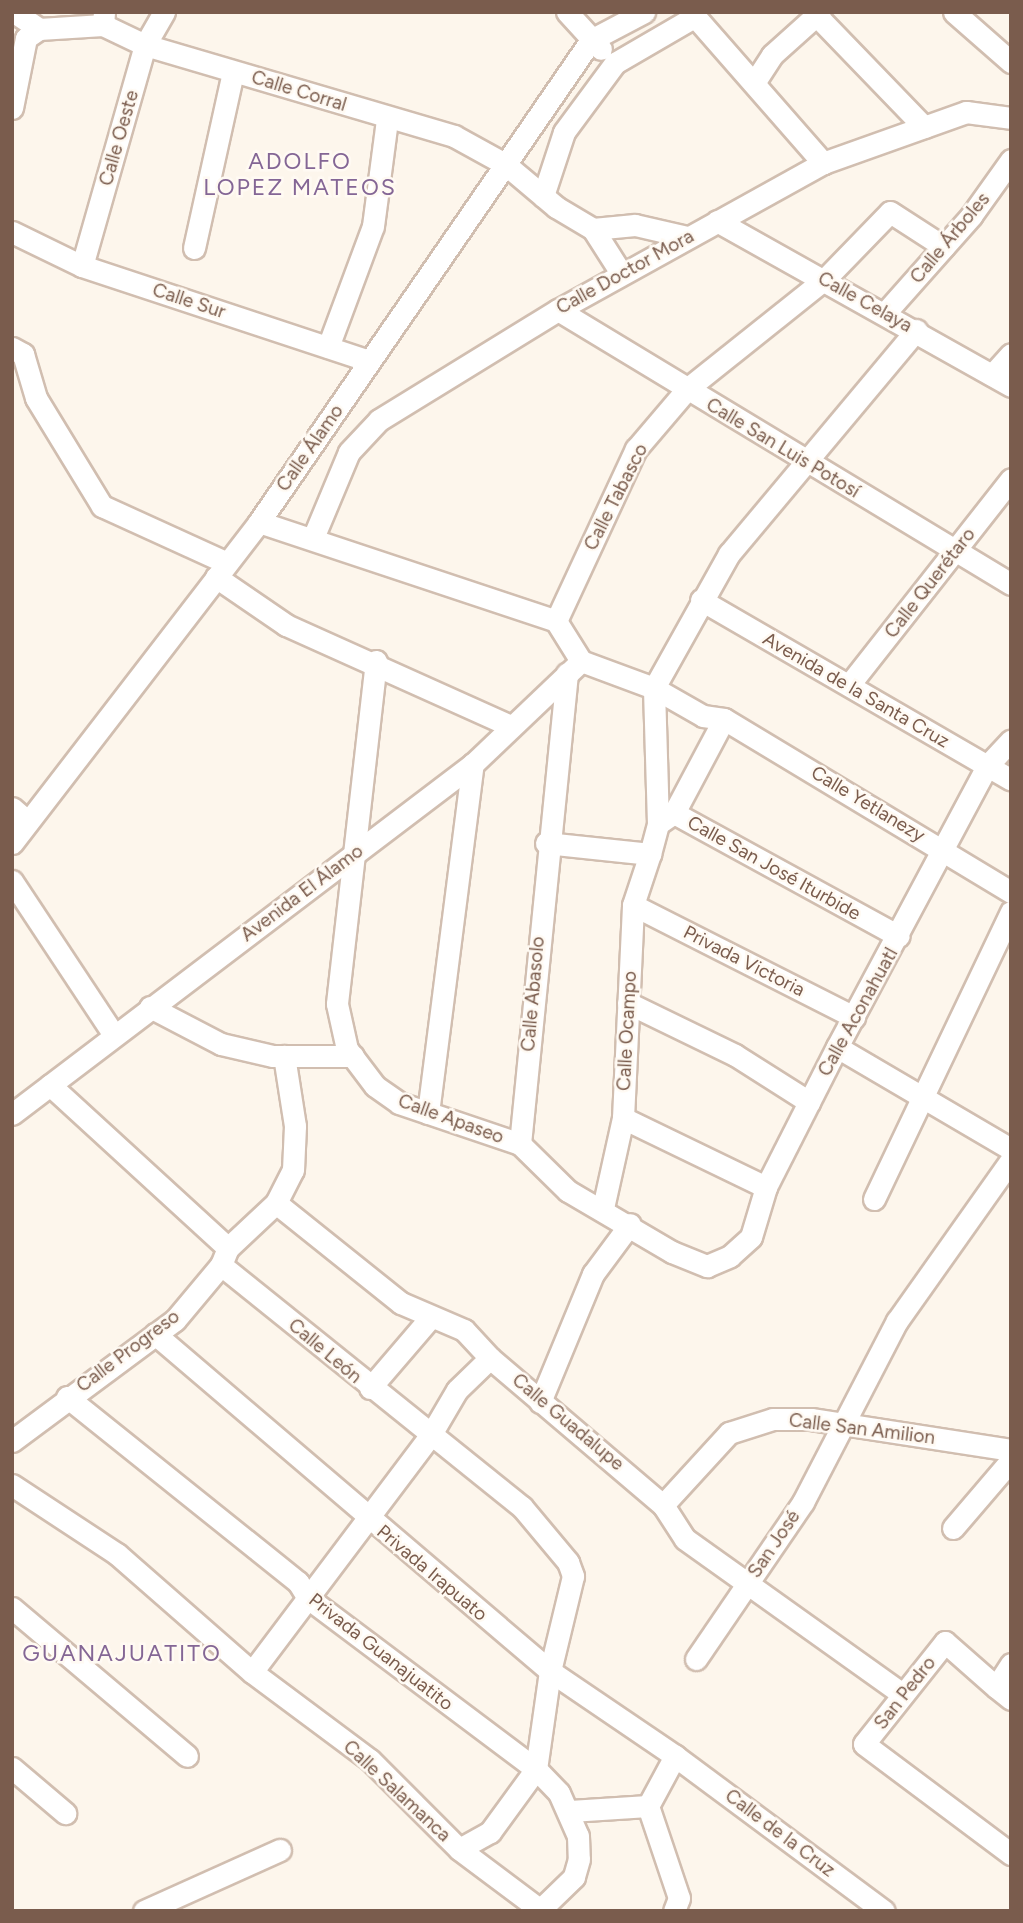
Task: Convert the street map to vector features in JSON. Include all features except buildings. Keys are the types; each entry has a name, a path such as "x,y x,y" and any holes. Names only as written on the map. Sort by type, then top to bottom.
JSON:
{"street":[{"path":"14,12 39,29"},
{"name":"Calle Oeste","path":"82,266 145,46 164,12"},
{"path":"567,12 615,63"},
{"path":"591,40 644,12"},
{"path":"954,12 1011,62"},
{"path":"754,83 772,55 818,14 924,127"},
{"path":"543,196 552,158 576,111 615,63 692,15 823,163"},
{"path":"12,108 20,52 26,38 39,29 104,18"},
{"name":"Calle Corral","path":"104,18 145,46 387,119 454,136 505,164 543,196 593,229"},
{"name":"Calle Álamo","path":"12,843 259,522 591,40"},
{"path":"194,248 233,72"},
{"name":"Calle Doctor Mora","path":"313,538 349,452 379,420 558,310 823,163 966,112 1011,118"},
{"path":"540,113 552,158"},
{"path":"328,347 373,226 387,119"},
{"name":"Calle Árboles","path":"885,313 944,247 1011,159"},
{"name":"Calle Tabasco","path":"556,621 636,449 687,389 825,279 890,212 944,247"},
{"name":"Calle Celaya","path":"717,221 916,330 1011,386"},
{"path":"621,273 593,229 635,225 687,237"},
{"name":"Calle Sur","path":"12,232 82,266 370,361"},
{"name":"Calle San Luis Potosí","path":"558,310 955,553 1011,584"},
{"path":"666,819 654,688 729,554 809,464 916,330"},
{"path":"12,348 23,354 36,398 102,506 222,570 286,625 376,662 511,726"},
{"path":"992,375 1011,354"},
{"name":"Calle Querétaro","path":"849,685 1011,480"},
{"path":"259,522 556,621 574,667 654,688 703,716 724,719 666,819"},
{"name":"Avenida de la Santa Cruz","path":"701,600 1011,780"},
{"name":"Calle Apaseo","path":"376,662 337,1004 353,1056 375,1086 399,1103 520,1144 560,1185 630,1224 672,1252 708,1266 730,1256"},
{"name":"Avenida El Álamo","path":"12,1114 474,764 574,667"},
{"name":"Calle Abasolo","path":"520,1144 546,843 574,667"},
{"name":"Calle Yetlanezy","path":"724,719 1011,892"},
{"name":"Calle Aconahuatl","path":"730,1256 751,1237 766,1187 837,1047 899,936 942,848 987,766 1011,740"},
{"path":"428,1113 474,764"},
{"path":"12,808 28,822"},
{"name":"Calle San José Iturbide","path":"650,854 666,819 899,936"},
{"path":"546,843 650,854"},
{"name":"Calle Ocampo","path":"603,1208 622,1118 633,905 650,854"},
{"path":"12,881 114,1035"},
{"name":"Privada Victoria","path":"633,905 854,1017"},
{"path":"874,1199 1011,912"},
{"path":"628,1003 735,1055 809,1102"},
{"path":"150,1007 221,1044 284,1056 353,1056"},
{"path":"837,1047 923,1094 1011,1149"},
{"path":"225,1256 276,1203 293,1170 295,1126 284,1056"},
{"name":"Calle León","path":"50,1085 225,1256 370,1388 522,1507 568,1562 573,1576 550,1671"},
{"path":"622,1118 766,1187"},
{"name":"San José","path":"696,1659 803,1502 897,1321 1011,1160"},
{"name":"Calle Guadalupe","path":"276,1203 401,1303 430,1318 464,1330 490,1358 540,1402 593,1441 663,1505 685,1539 902,1694"},
{"path":"540,1402 593,1275 630,1224"},
{"name":"Calle Progreso","path":"12,1441 67,1397 175,1320 225,1256"},
{"path":"370,1388 430,1318"},
{"name":"Privada Irapuato","path":"155,1334 368,1519 550,1671 675,1756"},
{"path":"252,1672 430,1436 457,1390 490,1358"},
{"name":"Privada Guanajuatito","path":"67,1397 298,1582 308,1598 536,1769 570,1811 578,1836 574,1877 541,1910"},
{"name":"Calle San Amilion","path":"663,1505 729,1433 750,1423 811,1419 1011,1450"},
{"path":"953,1528 1006,1474"},
{"name":"Calle Salamanca","path":"12,1485 117,1554 252,1672 370,1760 459,1849 541,1910"},
{"path":"12,1608 187,1756"},
{"name":"San Pedro","path":"1003,1693 945,1642 864,1745 1009,1851"},
{"path":"1003,1693 1011,1664"},
{"path":"459,1849 490,1832 536,1769 550,1671"},
{"path":"675,1756 648,1805 683,1907"},
{"name":"Calle de la Cruz","path":"675,1756 884,1911"},
{"path":"12,1768 65,1813"},
{"path":"570,1811 648,1805"},
{"path":"145,1911 280,1850"}],"district":[{"name":"ADOLFO LOPEZ MATEOS","path":"300,174"},
{"name":"GUANAJUATITO","path":"122,1653"}]}
